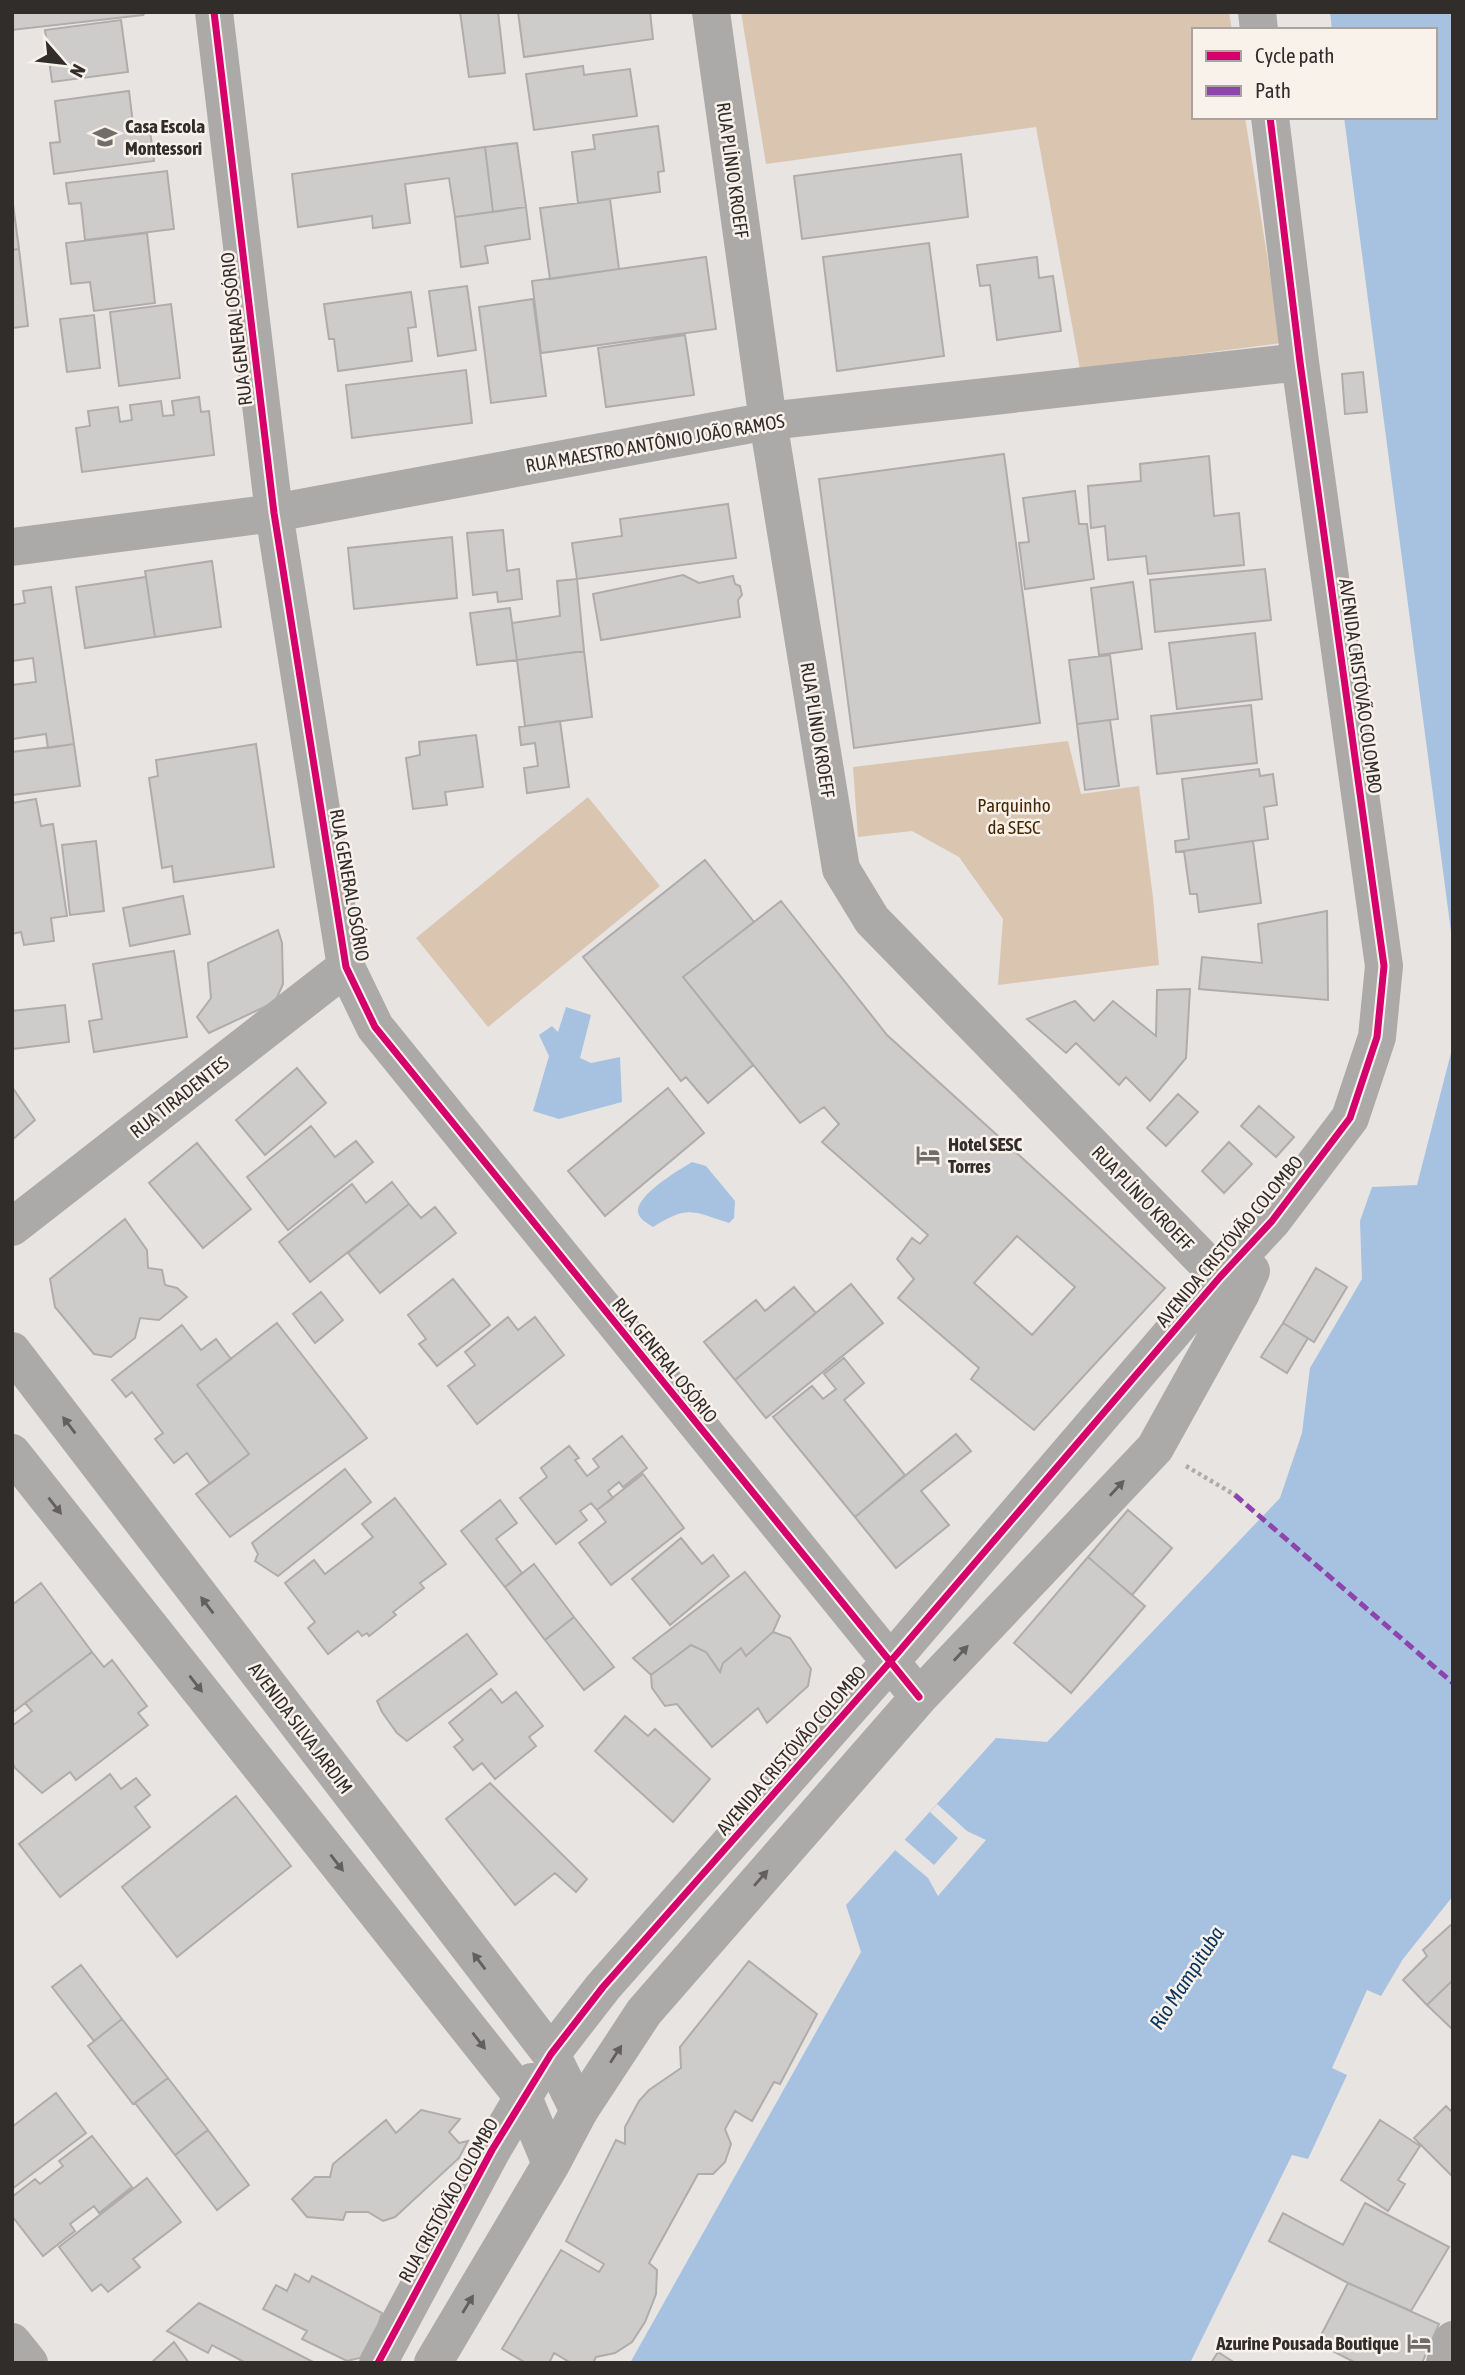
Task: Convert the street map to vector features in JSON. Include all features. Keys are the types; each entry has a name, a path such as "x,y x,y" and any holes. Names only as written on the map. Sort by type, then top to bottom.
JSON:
{"street":[{"name":"RUA GENERAL OSÓRIO","path":"214,12 274,513 346,967 375,1027 919,1697"},
{"name":"RUA PLÍNIO KROEFF","path":"711,12 768,421 841,869 872,920 1230,1286"},
{"name":"AVENIDA CRISTÓVÃO COLOMBO","path":"579,2111 644,2012 919,1697 1155,1448 1230,1286 1272,1221 1350,1118 1377,1037 1384,966 1300,362 1270,119"},
{"name":"RUA MAESTRO ANTÔNIO JOÃO RAMOS","path":"12,547 274,513 768,421 1300,362"},
{"name":"RUA TIRADENTES","path":"12,1227 346,967"},
{"name":"AVENIDA CRISTÓVÃO COLOMBO","path":"551,2054 603,1987 890,1662 1230,1286"},
{"name":"AVENIDA SILVA JARDIM","path":"12,1351 551,2054 579,2111"},
{"path":"12,1453 523,2097 551,2164"},
{"name":"RUA CRISTÓVÃO COLOMBO","path":"378,2363 492,2150 551,2054"},
{"path":"433,2363 551,2164 579,2111"},
{"path":"1445,2363 1453,2340"},
{"path":"12,2342 29,2363"}],"path":[{"path":"1155,1448 1235,1495"}],"green space":[{"path":"741,12 1229,12 1232,28 1192,28 1192,119 1245,119 1281,343 1080,369 1036,127 766,164"},
{"name":"Parquinho da SESC","path":"1068,741 1081,794 1139,786 1159,965 998,985 1003,919 959,857 912,831 858,837 853,767"},
{"path":"588,797 660,886 488,1027 416,938"}],"water":[{"path":"1330,12 1453,12 1453,947 1344,119 1437,119 1437,28 1332,28"},
{"path":"566,1007 591,1015 580,1058 591,1063 620,1057 622,1102 559,1119 533,1111 549,1056 539,1035 552,1026 558,1032"},
{"name":"Rio Mampituba","path":"1453,1045 1453,1896 1403,1959 1381,1996 1367,1990 1332,2068 1347,2075 1308,2159 1292,2155 1190,2363 630,2363 861,1952 846,1905 996,1738 1047,1742 1280,1498 1302,1433 1310,1368 1362,1279 1360,1221 1372,1187 1417,1185"},
{"path":"692,1162 706,1166 735,1201 734,1218 729,1223 690,1212 674,1215 653,1227 644,1221 638,1212 644,1198 659,1184"}],"pier":[{"path":"937,1804 967,1831 986,1840 938,1896 928,1878 895,1850 904,1839 934,1865 958,1838 930,1812"}],"building":[{"path":"12,12 146,12 143,15 12,30"},
{"path":"460,12 498,12 505,73 469,77"},
{"path":"518,12 650,12 653,39 524,57"},
{"path":"121,20 128,72 52,82 45,30"},
{"path":"583,66 584,75 630,69 637,116 534,130 526,74"},
{"name":"Casa Escola Montessori","path":"129,91 134,132 150,130 154,161 54,174 50,143 60,142 55,101"},
{"path":"658,126 664,171 658,172 660,192 578,203 572,152 595,149 593,135"},
{"path":"517,143 526,207 493,212 485,147"},
{"path":"485,147 493,212 455,217 449,178 405,184 410,223 373,228 372,216 298,227 292,174"},
{"path":"961,154 968,217 802,239 794,176"},
{"path":"167,171 174,229 85,240 81,203 69,204 66,183"},
{"path":"12,197 19,249 12,250"},
{"path":"610,199 619,269 550,279 540,208"},
{"path":"526,207 530,239 485,246 488,263 461,267 455,217"},
{"path":"147,233 155,303 94,311 90,282 71,284 66,243"},
{"path":"929,243 944,356 837,371 823,257"},
{"path":"19,249 28,326 12,328 12,250"},
{"path":"706,257 716,329 541,353 532,281"},
{"path":"1037,257 1039,278 1053,276 1061,331 997,340 990,285 980,286 977,265"},
{"path":"467,286 476,350 438,356 429,291"},
{"path":"411,292 416,327 408,328 412,361 338,371 334,339 329,339 324,304"},
{"path":"533,299 546,396 491,403 479,307"},
{"path":"171,304 180,378 119,386 110,312"},
{"path":"94,315 100,368 67,372 60,319"},
{"path":"685,335 694,395 606,407 598,348"},
{"path":"466,370 472,423 352,438 346,385"},
{"path":"1363,372 1367,412 1345,414 1342,374"},
{"path":"199,397 201,412 209,411 214,455 82,472 76,428 90,426 88,411 118,407 120,422 132,420 130,405 161,401 163,416 174,415 172,401"},
{"path":"1004,454 1040,723 854,748 819,479"},
{"path":"1209,456 1214,516 1239,513 1244,565 1148,574 1146,556 1108,560 1105,526 1091,528 1088,486 1141,481 1140,464"},
{"path":"1075,491 1079,524 1087,524 1094,579 1025,589 1019,543 1029,542 1023,498"},
{"path":"728,504 736,558 577,579 572,543 622,536 620,519"},
{"path":"503,530 507,571 519,569 522,599 498,602 497,592 473,595 467,533"},
{"path":"452,537 457,598 354,609 348,548"},
{"path":"212,561 221,627 155,637 145,571"},
{"path":"1265,569 1271,620 1155,632 1150,580"},
{"path":"683,575 699,583 733,576 742,595 738,600 740,617 601,640 593,594"},
{"path":"146,577 155,637 85,648 76,587"},
{"path":"577,579 584,651 517,660 512,623 560,616 557,581"},
{"path":"1133,582 1142,649 1099,655 1091,588"},
{"path":"51,587 74,744 48,748 46,734 12,739 12,685 36,682 33,658 12,661 12,605 25,603 23,591"},
{"path":"510,608 517,660 477,665 470,613"},
{"path":"1255,633 1262,699 1177,709 1169,643"},
{"path":"584,651 592,717 525,726 517,660"},
{"path":"1110,655 1118,719 1077,724 1069,660"},
{"path":"1251,705 1257,763 1157,774 1151,716"},
{"path":"1110,720 1119,786 1085,790 1077,724"},
{"path":"560,721 569,787 527,793 524,768 538,766 535,743 521,745 519,727"},
{"path":"476,735 483,787 445,792 447,805 413,809 406,758 420,755 419,742"},
{"path":"74,744 80,786 12,795 12,752"},
{"path":"256,744 274,867 174,882 172,866 162,868 149,778 158,776 156,760"},
{"path":"1259,769 1260,776 1273,774 1277,805 1264,807 1268,839 1176,852 1175,841 1189,839 1182,779"},
{"path":"36,799 41,826 53,824 67,916 51,918 54,941 24,945 21,932 12,934 12,803"},
{"path":"96,841 104,911 70,915 62,845"},
{"path":"1253,841 1261,903 1199,912 1197,894 1190,894 1184,851"},
{"path":"705,860 754,922 683,977 753,1065 708,1103 686,1077 681,1081 583,957"},
{"path":"183,896 190,934 130,946 123,908"},
{"name":"Hotel SESC Torres","path":"781,901 887,1035 1165,1288 1034,1430 971,1379 979,1368 898,1298 914,1279 897,1259 912,1238 920,1244 928,1235 822,1142 839,1124 824,1107 800,1123 683,977","holes":["1017,1236 1075,1287 1032,1335 974,1283"]},
{"path":"1327,911 1328,1000 1199,989 1202,957 1262,963 1258,924"},
{"path":"278,930 282,943 283,984 275,1002 209,1033 197,1017 211,998 208,963"},
{"path":"174,951 187,1037 94,1052 89,1021 102,1019 93,964"},
{"path":"1190,989 1186,1058 1150,1101 1126,1077 1119,1085 1076,1043 1066,1053 1027,1019 1075,1001 1094,1021 1113,1001 1156,1036 1157,990"},
{"path":"65,1005 69,1042 12,1049 12,1011"},
{"path":"297,1068 326,1103 265,1155 236,1120"},
{"path":"12,1087 35,1120 12,1140"},
{"path":"668,1088 704,1133 605,1216 568,1171"},
{"path":"1178,1094 1198,1112 1166,1146 1147,1128"},
{"path":"1259,1106 1294,1137 1276,1157 1241,1126"},
{"path":"311,1126 335,1157 356,1141 373,1162 288,1230 247,1177"},
{"path":"1229,1142 1252,1164 1224,1193 1202,1171"},
{"path":"197,1143 251,1209 203,1248 149,1183"},
{"path":"392,1182 409,1204 310,1282 279,1242 352,1184 366,1203"},
{"path":"409,1204 421,1218 435,1207 456,1233 380,1293 348,1253"},
{"path":"125,1219 147,1250 148,1268 162,1270 165,1285 177,1288 187,1297 159,1320 140,1318 135,1338 111,1357 94,1354 55,1307 50,1279"},
{"path":"1316,1268 1347,1287 1314,1342 1283,1323"},
{"path":"453,1279 490,1325 437,1366 419,1344 426,1339 408,1315"},
{"path":"851,1284 883,1323 766,1418 735,1380"},
{"path":"794,1287 816,1313 735,1380 704,1342 756,1300 765,1311"},
{"path":"321,1292 343,1320 315,1343 293,1314"},
{"path":"508,1317 518,1330 535,1317 564,1355 477,1424 448,1386 475,1365 465,1352"},
{"path":"277,1323 367,1438 230,1537 196,1494 249,1454 197,1385"},
{"path":"1283,1323 1308,1338 1287,1373 1261,1357"},
{"path":"182,1325 201,1350 216,1339 231,1359 197,1385 249,1454 210,1484 187,1453 174,1463 155,1439 163,1433 132,1392 126,1397 112,1380"},
{"path":"844,1358 864,1383 844,1400 905,1475 855,1517 773,1417 812,1386 823,1399 836,1389 824,1374"},
{"path":"956,1434 971,1451 921,1491 949,1525 896,1568 855,1517"},
{"path":"622,1436 647,1468 623,1487 619,1482 608,1491 613,1498 597,1510 591,1503 580,1511 587,1520 556,1544 520,1498 547,1477 541,1468 569,1446 579,1458 575,1460 587,1476 599,1467 593,1459"},
{"path":"345,1469 371,1502 278,1576 255,1561 258,1554 252,1543"},
{"path":"643,1474 684,1528 611,1585 579,1543 606,1522 597,1510"},
{"path":"395,1498 446,1564 420,1583 424,1588 393,1612 396,1615 369,1636 367,1633 362,1636 358,1631 328,1654 308,1628 315,1622 285,1583 314,1560 325,1574 373,1537 362,1524"},
{"path":"500,1500 517,1523 496,1539 522,1573 505,1587 461,1531"},
{"path":"1128,1510 1172,1548 1132,1595 1088,1557"},
{"path":"681,1538 702,1564 713,1555 729,1576 670,1625 632,1579"},
{"path":"1088,1557 1145,1606 1071,1693 1014,1643"},
{"path":"534,1564 574,1617 545,1640 505,1587"},
{"path":"745,1572 780,1616 773,1632 746,1656 741,1648 723,1663 720,1672 706,1652 691,1645 651,1675 633,1658"},
{"path":"41,1583 92,1652 12,1713 12,1605"},
{"path":"574,1617 614,1667 584,1690 545,1640"},
{"path":"773,1632 790,1638 811,1669 808,1686 767,1723 758,1708 712,1747 677,1704 665,1706 652,1688 651,1675 691,1645 706,1652 720,1672 723,1663 741,1648 746,1656"},
{"path":"467,1634 497,1674 407,1741 397,1733 377,1701"},
{"path":"92,1652 104,1667 112,1660 147,1706 138,1713 148,1725 76,1780 70,1772 42,1793 12,1762 12,1726 32,1711 25,1703"},
{"path":"491,1689 502,1703 516,1692 543,1726 529,1737 536,1746 495,1779 482,1763 473,1770 454,1747 463,1740 449,1723"},
{"path":"625,1716 648,1736 655,1729 710,1779 673,1822 595,1751"},
{"path":"110,1774 121,1789 136,1778 150,1795 135,1807 150,1827 60,1897 19,1844"},
{"path":"490,1783 587,1879 576,1892 555,1873 515,1905 446,1819"},
{"path":"236,1796 291,1866 177,1957 122,1887"},
{"path":"1453,1923 1453,1980 1427,2005 1403,1980 1427,1956 1423,1950"},
{"path":"749,1961 817,2014 780,2084 774,2082 752,2121 735,2111 725,2129 731,2144 725,2162 713,2174 698,2174 649,2263 657,2270 656,2294 645,2322 632,2342 615,2353 596,2357 593,2363 571,2363 554,2353 549,2363 526,2363 502,2349 561,2250 599,2272 604,2264 566,2241 616,2140 625,2144 625,2127 639,2101 649,2090 681,2068 680,2047"},
{"path":"81,1965 122,2019 94,2041 52,1987"},
{"path":"1453,1980 1453,2030 1427,2005"},
{"path":"122,2019 168,2078 133,2104 88,2046"},
{"path":"168,2078 208,2130 175,2155 135,2103"},
{"path":"56,2093 86,2133 12,2189 12,2127"},
{"path":"1446,2106 1453,2113 1453,2177 1414,2138"},
{"path":"421,2110 460,2119 449,2132 459,2143 468,2141 459,2158 395,2217 383,2221 368,2212 346,2212 343,2220 307,2217 292,2199 315,2177 330,2177 333,2164 386,2120 396,2133"},
{"path":"1380,2120 1420,2146 1398,2180 1405,2184 1388,2211 1341,2180"},
{"path":"208,2130 249,2185 217,2210 175,2155"},
{"path":"92,2136 132,2187 99,2213 94,2206 70,2224 75,2231 43,2256 12,2216 12,2197 35,2179 40,2184 63,2166 59,2161"},
{"path":"147,2178 181,2222 133,2259 140,2267 108,2292 101,2284 92,2291 59,2247"},
{"path":"1365,2203 1449,2247 1411,2311 1348,2283 1269,2241 1283,2213 1343,2245"},
{"path":"295,2274 309,2282 312,2276 382,2313 368,2356 347,2361 302,2339 307,2331 263,2309 276,2285 287,2291"},
{"path":"1348,2283 1439,2324 1422,2363 1356,2363 1317,2343"},
{"path":"199,2303 315,2363 246,2363 212,2345 208,2353 167,2331"},
{"path":"174,2342 189,2363 151,2363"},
{"path":"1218,2352 1235,2363 1211,2363"}],"marked path":[{"path":"1235,1495 1453,1683"}],"cycle path":[{"path":"214,12 274,513 346,967 375,1027 919,1697"},
{"path":"378,2363 492,2150 551,2054 603,1987 890,1662 1220,1277 1272,1221 1350,1118 1377,1037 1384,966 1300,362 1270,119"}],"place":[{"name":"Casa Escola Montessori","path":"105,137"},
{"name":"Hotel SESC Torres","path":"928,1155"},
{"name":"Azurine Pousada Boutique","path":"1419,2343"}]}
